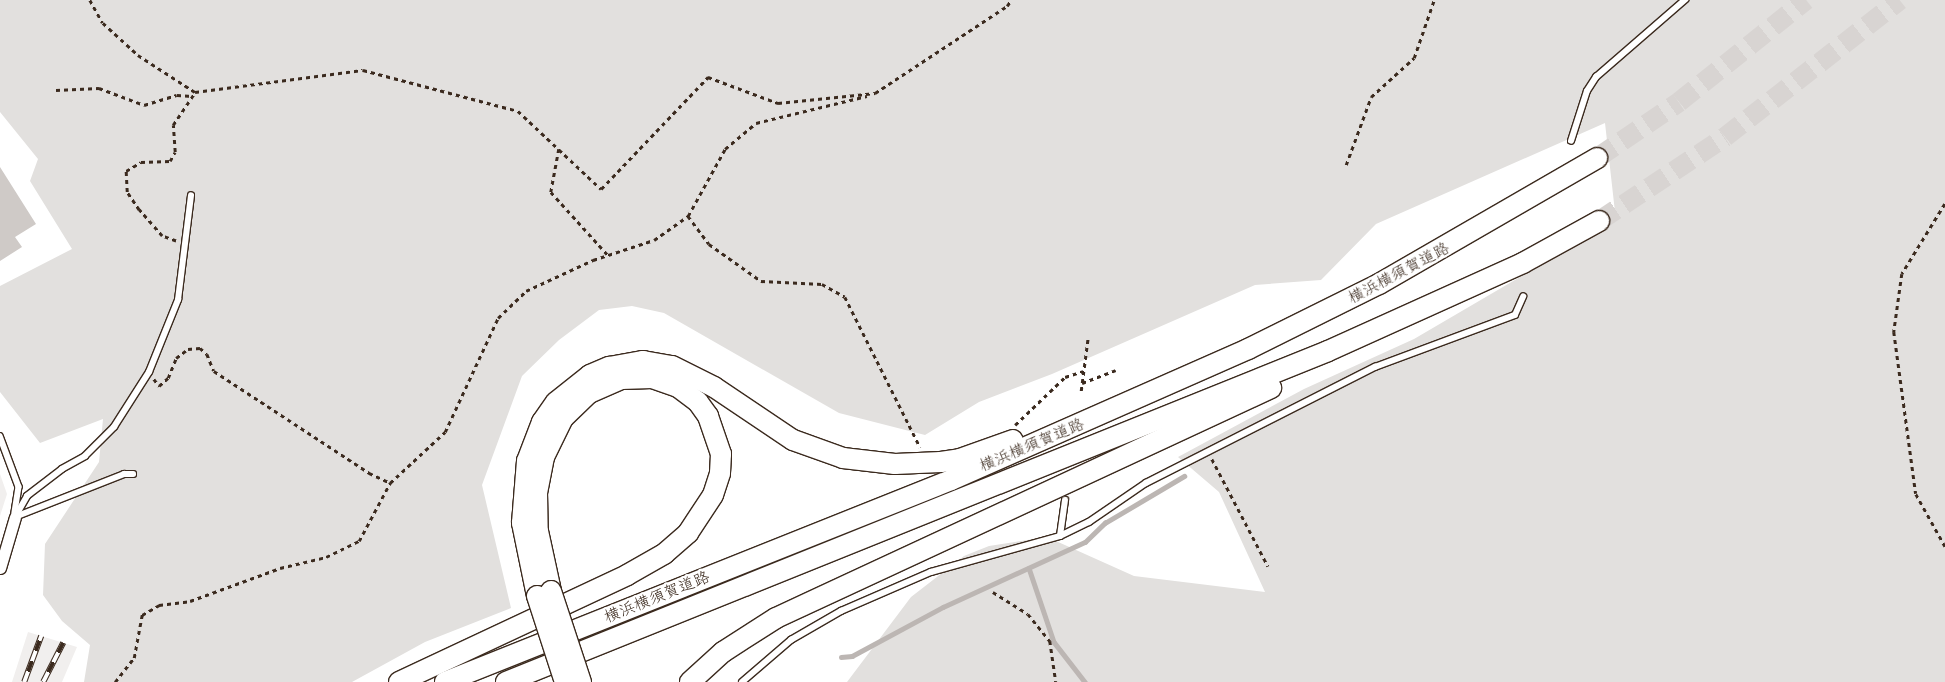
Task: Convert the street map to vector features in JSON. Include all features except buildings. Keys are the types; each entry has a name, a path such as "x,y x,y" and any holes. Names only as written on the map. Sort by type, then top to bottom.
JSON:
{"highway":[{"name":"横浜横須賀道路","path":"445,682 951,480 1248,349 1345,302 1453,244 1597,158"},
{"name":"横浜横須賀道路","path":"506,682 1218,397 1444,300 1523,263 1599,221"},
{"path":"690,682 722,652 776,618 1185,430 1444,300"},
{"path":"565,682 544,593 522,523 526,461 542,422 556,402 590,375 609,367 643,361 672,366 714,387 793,440 828,455 873,463 941,462 1004,444 1345,302"},
{"path":"399,682 627,575 664,554 688,533 713,495 720,473 721,454 708,416 698,402 678,387 652,378 621,379 589,393 562,418 544,457 537,492 538,531 544,593 581,682"}],"street":[{"path":"0,568 15,517"}],"lane":[{"path":"1571,141 1587,91 1596,76 1685,0"},
{"path":"15,517 27,496 62,469 85,456 114,427 149,372 178,300 183,243 191,196"},
{"path":"742,682 791,640 857,603 931,572 1060,536 1089,522 1146,483 1375,367 1515,315 1523,297"},
{"path":"0,436 19,487 15,517"},
{"path":"15,517 124,474 133,474"},
{"path":"1060,536 1065,500"}],"path":[{"path":"90,0 103,23 138,55 194,94"},
{"path":"115,682 134,658 142,615 159,606 190,601 280,568 326,557 360,541 390,483 445,432 498,318 526,291 608,255 654,240 688,216 726,148 756,123 875,93 1007,6 1011,0"},
{"path":"1346,165 1371,97 1414,58 1434,0"},
{"path":"56,90 99,88 144,105 178,95 363,70 518,112 601,188 708,77 778,104 875,93"},
{"path":"183,243 162,236 148,223 127,192 126,171 141,162 170,161 175,152 173,125 194,94"},
{"path":"558,149 551,192 608,255"},
{"path":"1945,204 1902,274 1894,332 1916,494 1945,546"},
{"path":"688,216 709,244 761,280 822,284 845,297 920,448 930,449"},
{"path":"1081,391 1088,337"},
{"path":"149,372 159,386 168,378 176,358 188,349 200,348 207,354 214,371 369,473 390,483"},
{"path":"1082,383 1116,370"},
{"path":"1007,430 1065,377 1083,371"},
{"path":"1208,451 1268,566"},
{"path":"993,592 1028,614 1050,641 1056,682"}],"shaded area":[{"path":"0,0 1945,0 1945,682 847,682 911,597 964,556 989,546 1047,537 1134,576 1265,592 1219,492 1178,457 1304,389 1414,339 1616,221 1605,123 1376,224 1321,280 1255,285 1052,374 979,402 925,435 839,413 664,313 632,306 599,310 559,340 522,376 482,485 511,608 425,642 352,682 84,682 90,645 62,621 43,595 45,544 99,462 103,419 40,443 0,392 0,286 72,249 30,181 38,159 0,112"},
{"path":"0,474 7,494 0,516"},
{"path":"28,632 77,647 62,682 12,682"}],"waterway":[{"path":"841,657 852,656 943,607 1085,542 1105,523 1184,476"},
{"path":"1029,568 1054,642 1085,682"}],"tunnel":[{"path":"1597,158 1679,102 1806,0"},
{"path":"1599,221 1725,137 1900,0"}],"railway":[{"path":"24,682 41,636"},
{"path":"43,682 63,643"}]}
